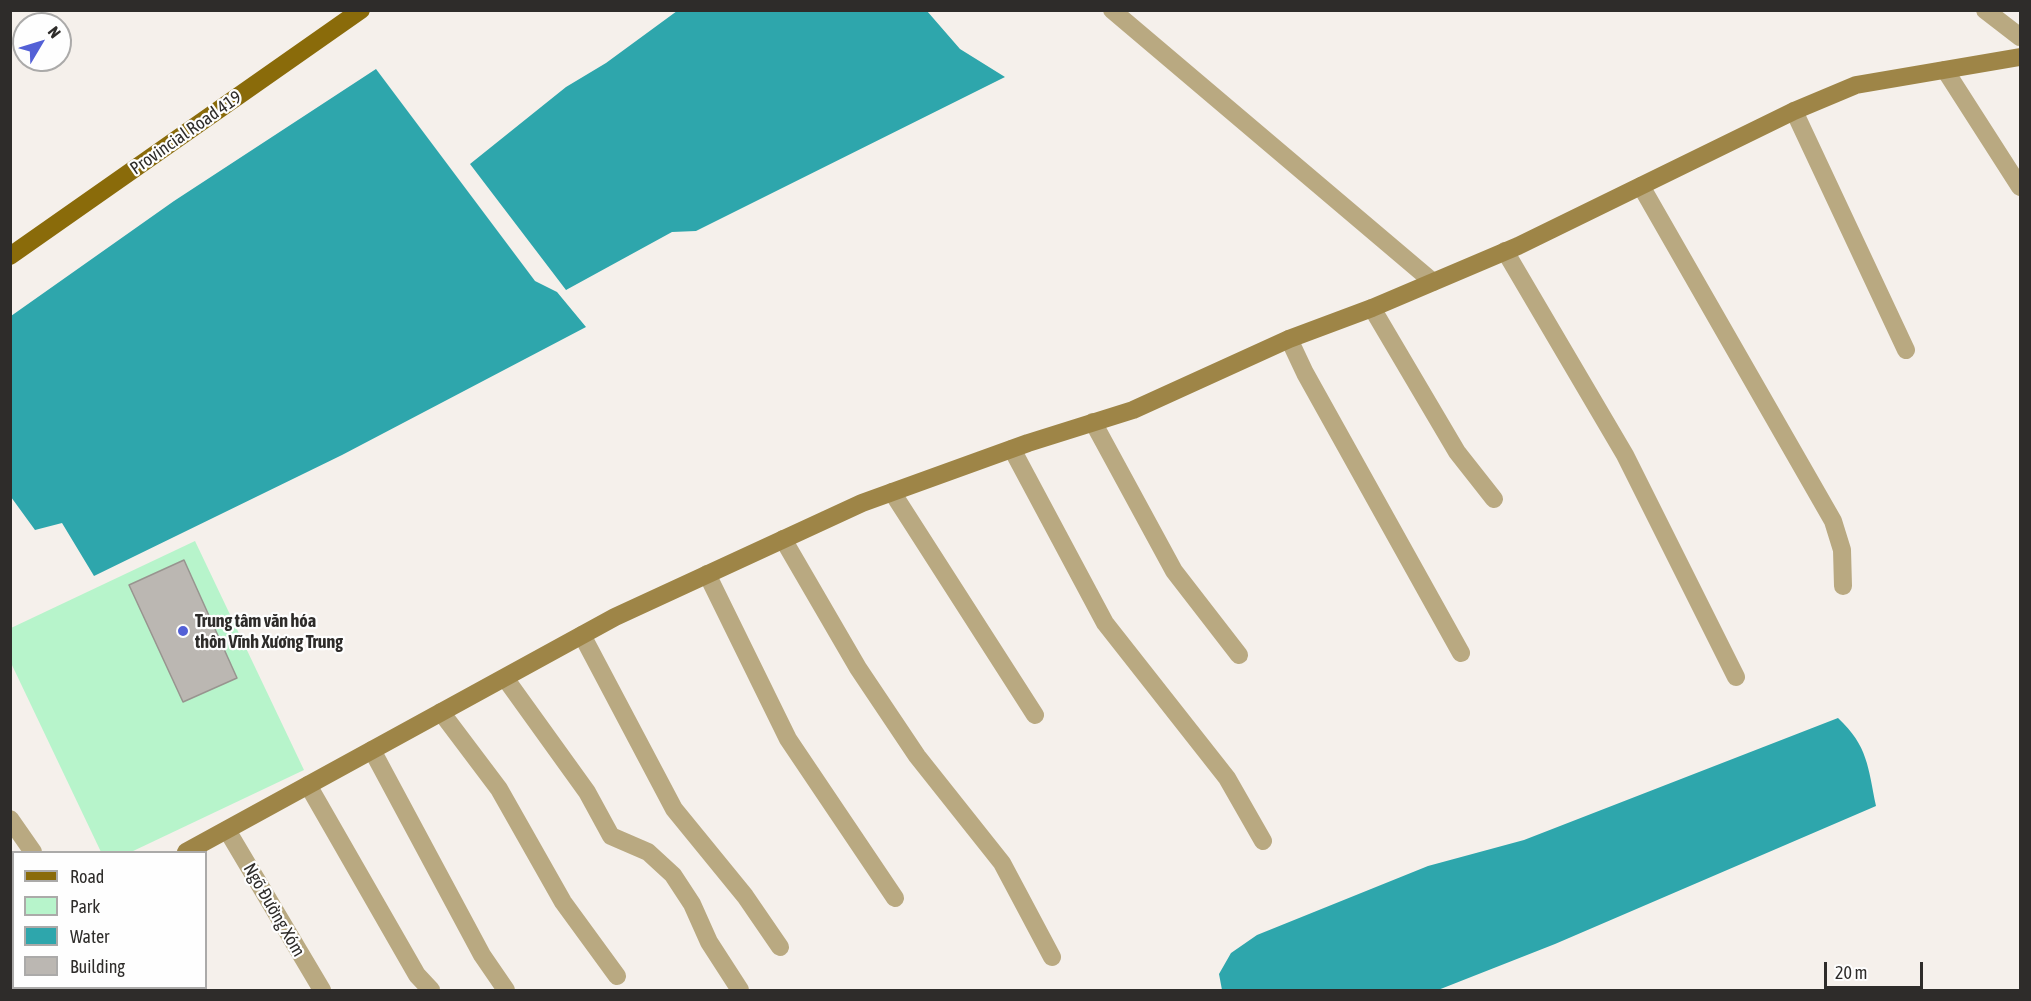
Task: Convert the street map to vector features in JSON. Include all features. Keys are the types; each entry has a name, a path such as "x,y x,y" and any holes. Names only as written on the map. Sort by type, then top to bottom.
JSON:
{"main road":[{"name":"Provincial Road 419","path":"10,256 361,10"}],"street":[{"path":"1112,10 1433,282"},
{"path":"1985,10 2020,37"},
{"path":"188,851 582,635 783,539 892,492 1012,449 1133,410 1289,339 1372,308 1505,251 1794,111 1856,85 2020,57"},
{"path":"1945,70 2020,187"},
{"path":"1794,111 1906,350"},
{"path":"1641,186 1833,521 1842,550 1843,586"},
{"path":"1505,251 1625,455 1736,677"},
{"path":"1372,308 1458,452 1494,499"},
{"path":"1289,339 1310,384 1461,653"},
{"path":"1094,422 1174,572 1239,655"},
{"path":"1012,449 1105,623 1227,778 1263,841"},
{"path":"892,492 1035,715"},
{"path":"783,539 858,668 916,756 1002,862 1052,957"},
{"path":"707,574 788,739 895,898"},
{"path":"582,635 674,809 745,896 780,947"},
{"path":"505,678 587,792 611,836 648,852 673,875 692,904 709,942 740,990"},
{"path":"441,712 499,789 563,902 617,976"},
{"path":"372,750 482,955 506,990"},
{"path":"308,785 417,975 431,990"},
{"path":"10,819 32,851"},
{"name":"Ngõ Đường Xóm","path":"227,830 322,990"}],"green space":[{"path":"195,541 304,770 133,851 101,851 11,663 11,628"}],"water":[{"path":"677,11 927,11 960,49 1005,77 696,231 672,232 566,290 470,164 566,87 606,63"},
{"path":"376,69 535,281 557,292 586,327 342,455 94,576 62,523 35,530 11,497 11,316 174,201"},
{"path":"1838,718 1848,728 1861,748 1876,806 1555,944 1438,990 1222,990 1219,974 1231,953 1257,935 1428,866 1524,840"}],"building":[{"name":"Trung tâm văn hóa thôn Vĩnh Xương Trung","path":"184,560 237,678 183,702 129,585"}],"place":[{"name":"Trung tâm văn hóa thôn Vĩnh Xương Trung","path":"183,631"}]}
